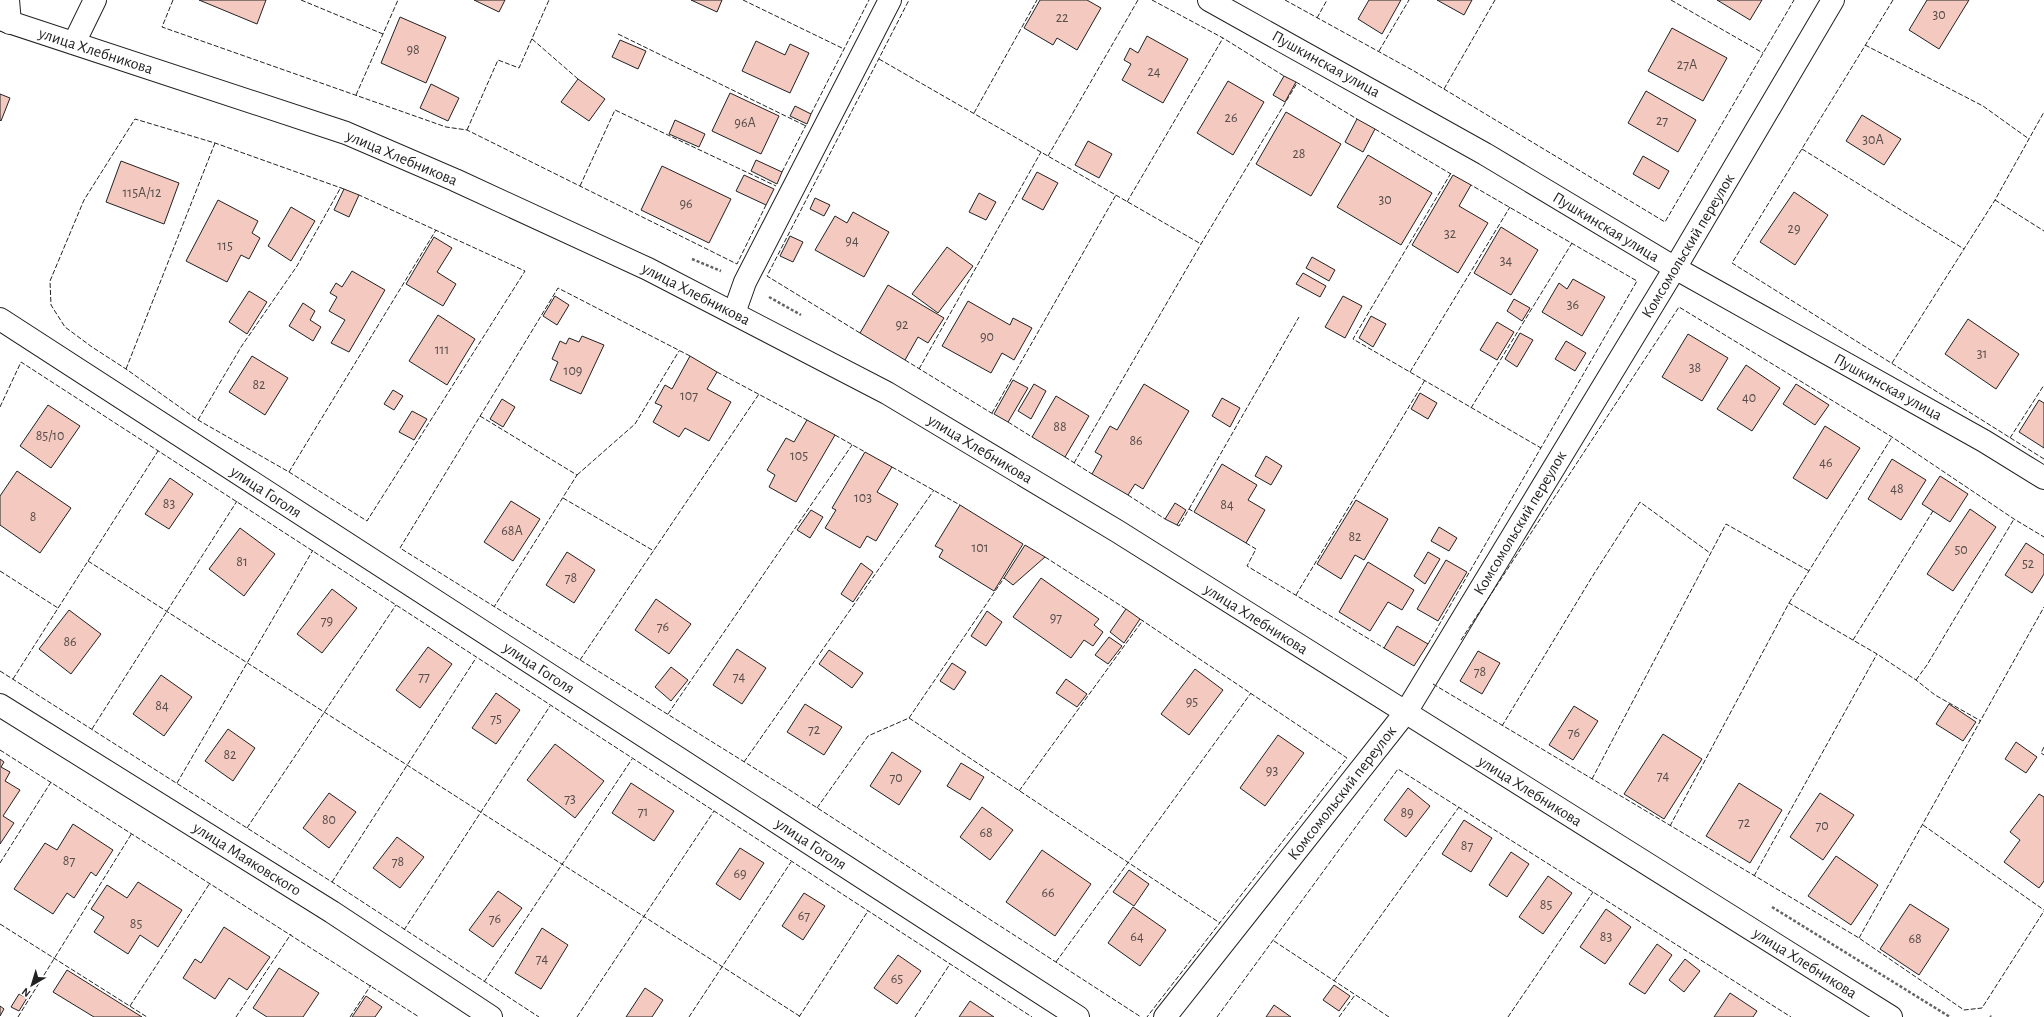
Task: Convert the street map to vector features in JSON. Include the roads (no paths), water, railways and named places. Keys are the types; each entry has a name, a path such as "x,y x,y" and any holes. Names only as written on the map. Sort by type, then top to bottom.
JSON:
{"street":[{"path":"5,21 8,0"},
{"path":"74,43 96,0"},
{"path":"734,313 745,282 890,0"},
{"name":"Пушкинская улица","path":"1209,0 1485,154 1675,268 1984,441 2044,478"},
{"name":"Комсомольский переулок","path":"1165,1017 1406,712 1675,268 1833,0"},
{"name":"улица Хлебникова","path":"5,21 346,133 648,269 887,393 1117,531 1891,1017"},
{"name":"улица Гоголя","path":"0,319 1078,1017"},
{"name":"улица Маяковского","path":"0,705 325,908 491,1017"}]}
